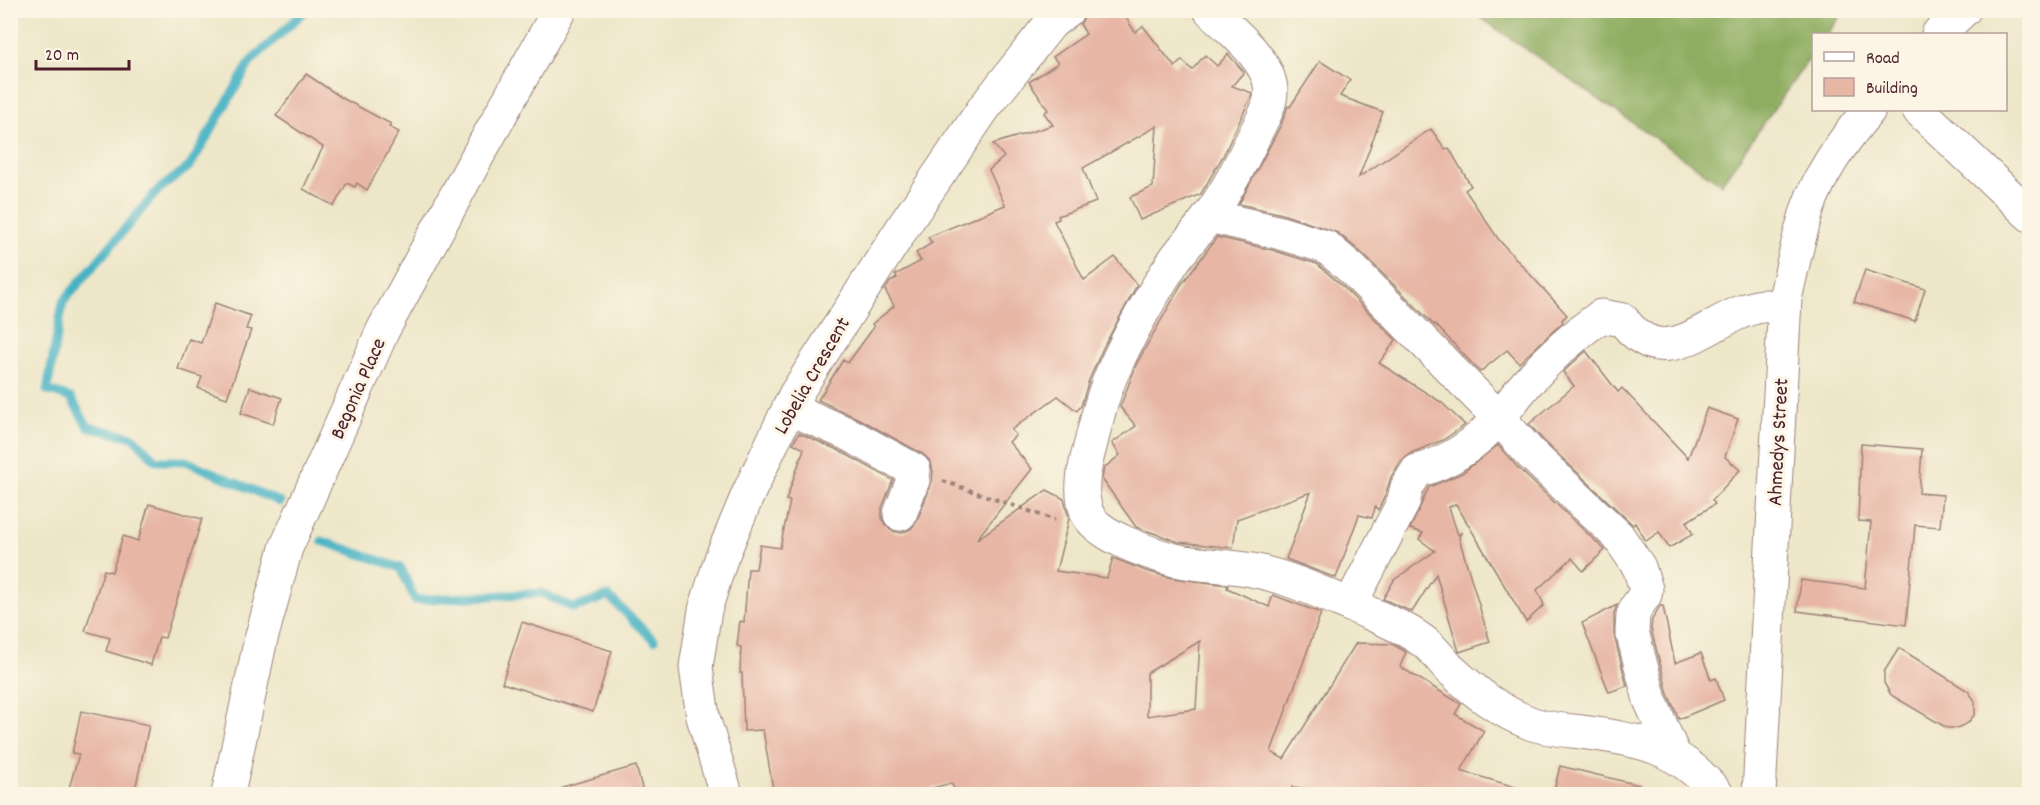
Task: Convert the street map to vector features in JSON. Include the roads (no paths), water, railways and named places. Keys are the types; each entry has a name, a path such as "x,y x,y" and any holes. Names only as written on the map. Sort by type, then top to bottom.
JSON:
{"street":[{"name":"Begonia Place","path":"228,795 260,643 290,538 383,330 559,10"},
{"name":"Lobelia Crescent","path":"726,795 703,717 696,667 705,610 721,559 749,492 795,395 846,314 984,108 1051,23 1068,10"},
{"path":"1210,10 1250,49 1268,74 1271,89 1270,106 1243,161 1209,216 1174,261 1113,370 1098,414 1082,484 1083,498 1091,520 1095,526 1155,554 1178,560 1273,575 1350,605 1409,632 1428,645 1483,699 1509,714 1534,724 1649,745 1674,754 1691,767 1717,795"},
{"path":"1939,33 1964,10"},
{"name":"Ahmedys Street","path":"1759,795 1784,312 1792,265 1808,207 1825,171 1868,111"},
{"path":"1919,111 2030,216"},
{"path":"1209,216 1277,232 1326,247 1352,269 1499,418 1530,453 1618,536 1640,567 1645,579 1645,595 1633,615 1632,631 1650,700 1674,754"},
{"path":"1350,605 1417,471 1456,456 1499,418 1526,384 1569,339 1601,316 1623,320 1630,330 1646,342 1661,346 1682,341 1725,319 1765,306 1784,312"},
{"path":"789,408 848,434 914,471 913,480 900,514"}],"waterway":[{"path":"280,502 186,461 156,461 133,437 88,427 71,398 47,390 63,302 158,190 190,166 251,61 306,10"},
{"path":"322,541 401,568 415,600 542,593 574,608 608,596 654,640"}]}
